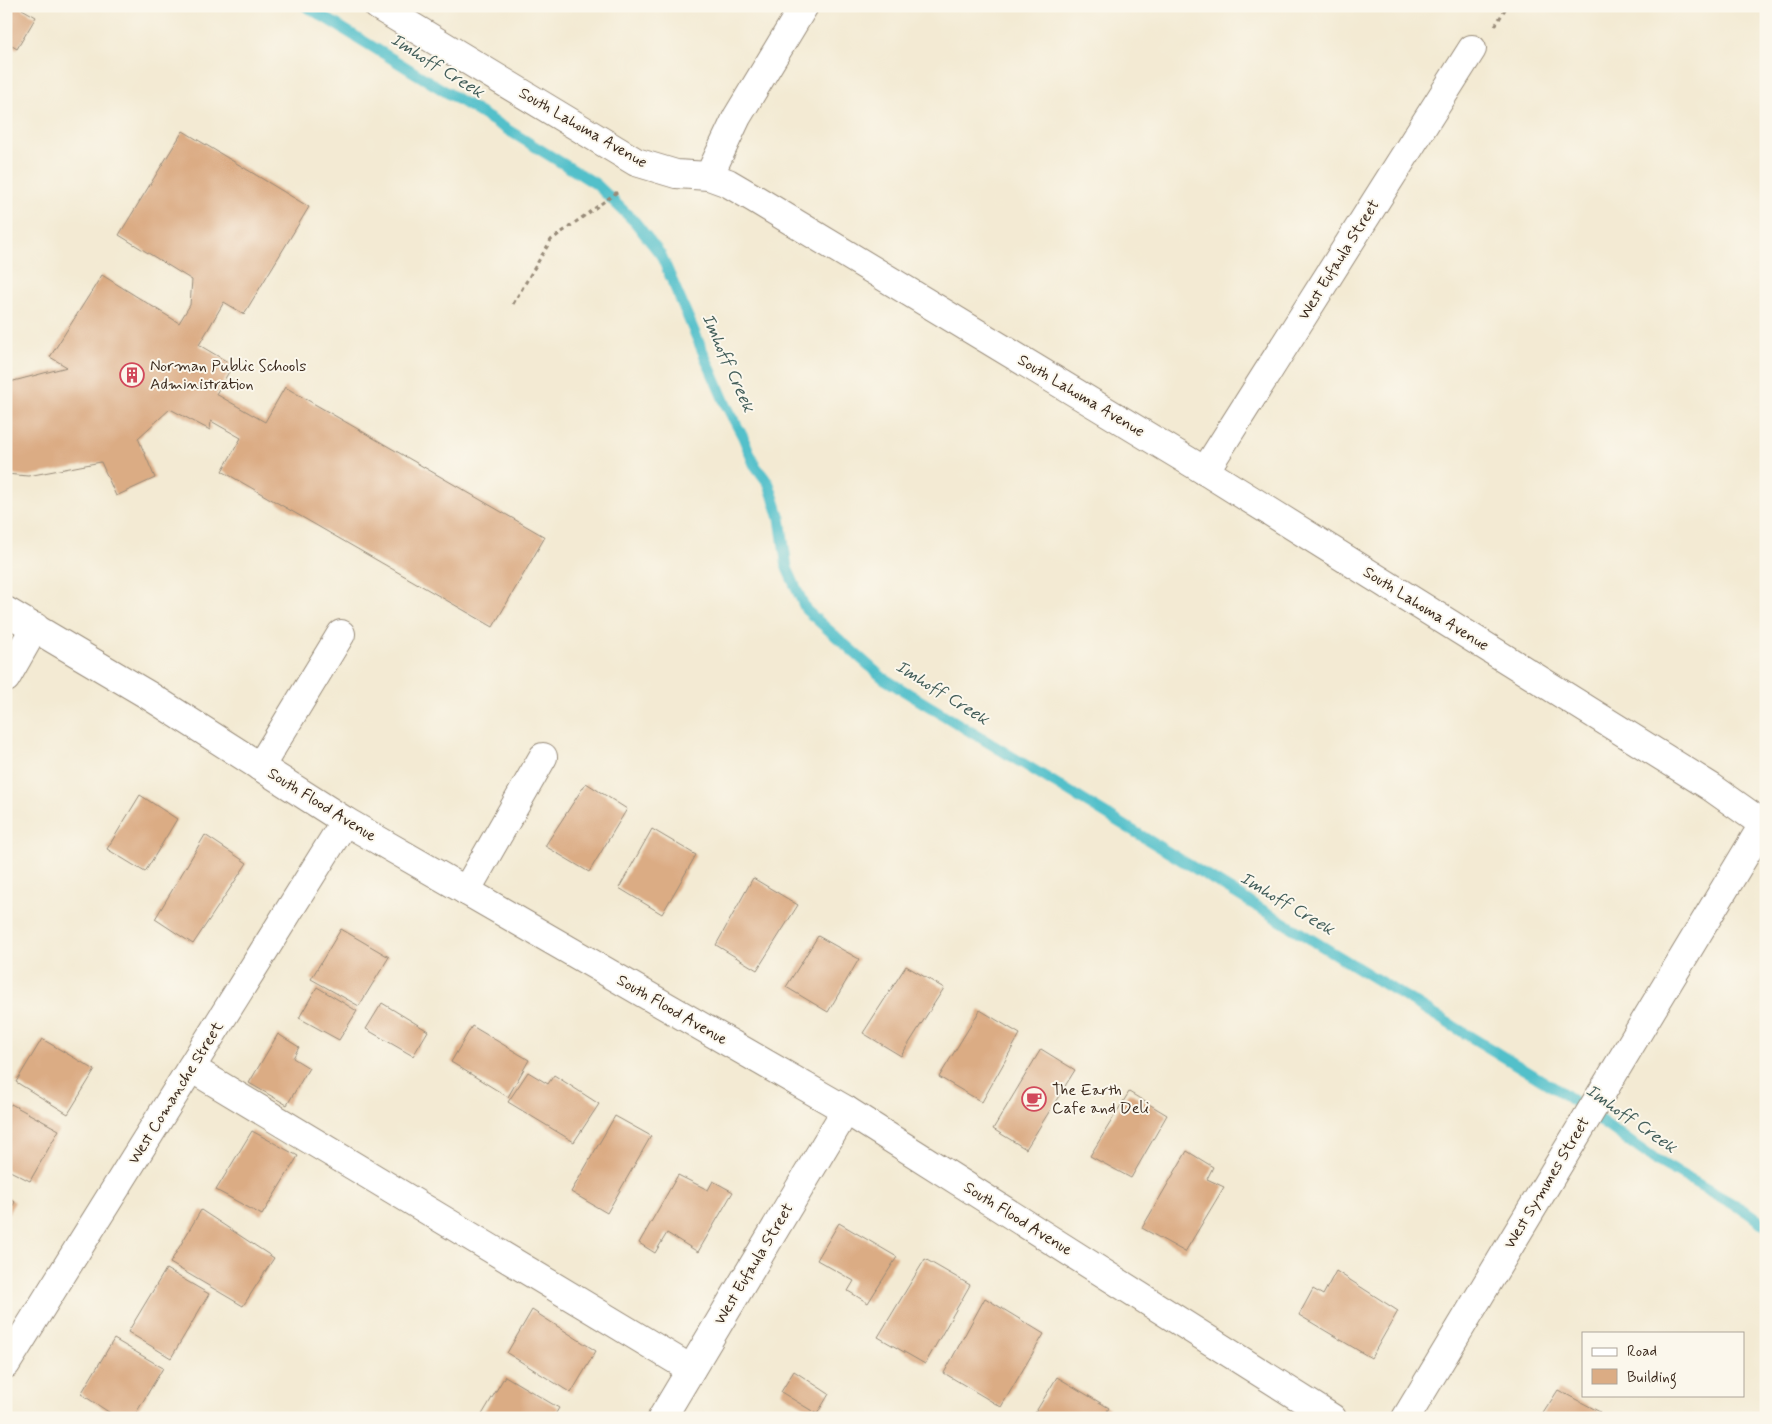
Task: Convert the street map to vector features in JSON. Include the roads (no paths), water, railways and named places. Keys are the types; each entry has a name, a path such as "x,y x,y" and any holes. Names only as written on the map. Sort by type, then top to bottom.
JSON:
{"street":[{"name":"South Lahoma Avenue","path":"378,6 414,15 636,162 656,170 676,174 709,176 728,183 757,200 1205,471 1711,787 1765,823"},
{"path":"709,176 737,117 804,6"},
{"name":"West Eufaula Street","path":"1205,471 1472,49"},
{"name":"South Flood Avenue","path":"6,610 148,695 345,821 846,1110 1332,1418"},
{"path":"6,678 35,627"},
{"path":"260,767 341,634"},
{"path":"466,891 543,757"},
{"name":"West Comanche Street","path":"6,1364 345,821"},
{"name":"West Symmes Street","path":"1406,1418 1765,823"},
{"path":"191,1068 691,1369"},
{"name":"West Eufaula Street","path":"662,1418 846,1110"}],"waterway":[{"name":"Imhoff Creek","path":"306,6 596,184 635,222 661,255 726,405 743,437 754,464 769,484 780,518 787,568 806,610 883,678 1561,1092 1654,1159 1747,1212 1766,1226"}],"place":[{"name":"Norman Public Schools Administration","path":"132,375"},
{"name":"The Earth Cafe and Deli","path":"1034,1099"}]}
